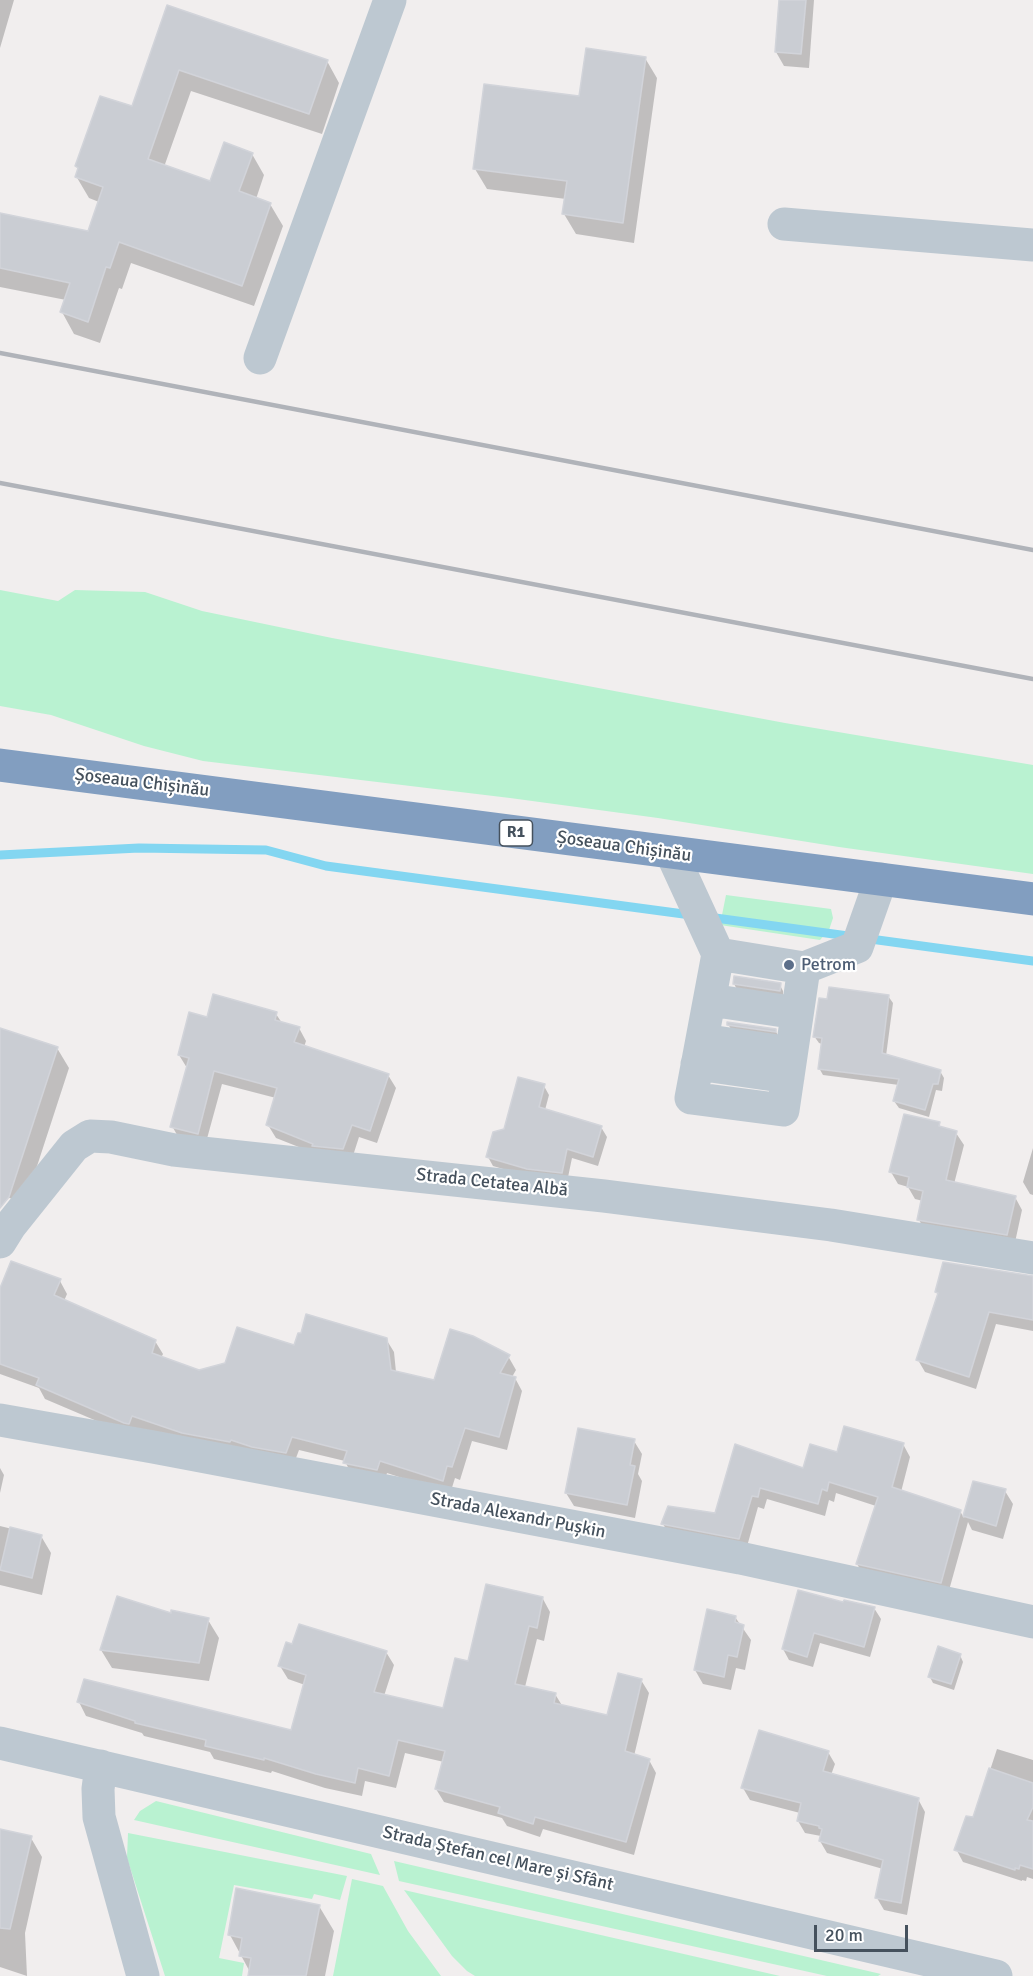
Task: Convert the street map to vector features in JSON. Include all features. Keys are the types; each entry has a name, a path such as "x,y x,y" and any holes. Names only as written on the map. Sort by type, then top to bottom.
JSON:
{"highway":[{"name":"Șoseaua Chișinău","path":"0,765 188,788 672,854 1033,899"}],"street":[{"path":"260,358 390,0"},
{"path":"784,224 1033,245"},
{"path":"672,854 690,895 708,1000 691,1098 783,1110 796,1023 862,932 881,879"},
{"path":"708,1000 796,1023"},
{"path":"708,1000 796,1023"},
{"name":"Strada Cetatea Albă","path":"0,1242 74,1146 90,1136 111,1137 174,1150 615,1197 831,1225 1033,1258"},
{"name":"Strada Alexandr Pușkin","path":"0,1420 740,1558 1033,1622"},
{"name":"Strada Ștefan cel Mare și Sfânt","path":"0,1743 996,1976"},
{"path":"101,1766 98,1789 99,1817 143,1976"}],"green space":[{"path":"0,590 58,601 75,590 145,592 202,611 332,638 785,723 1033,765 1033,874 839,847 658,818 203,761 144,746 51,715 0,706"},
{"path":"726,895 831,909 833,918 829,930 820,940 720,925"},
{"path":"156,1801 371,1854 380,1875 134,1820 140,1811"},
{"path":"128,1833 347,1876 340,1900 314,1894 312,1899 234,1885 219,1958 244,1963 242,1976 165,1976 127,1858"},
{"path":"394,1861 881,1974 878,1976 827,1976 399,1881"},
{"path":"352,1879 383,1886 408,1931 441,1976 333,1976"},
{"path":"404,1890 780,1976 475,1976 452,1956"}],"building":[{"path":"779,0 806,0 801,54 775,52"},
{"path":"167,5 328,60 309,114 179,70 148,159 210,181 224,142 253,153 239,191 271,203 242,286 119,242 110,268 106,267 88,322 60,312 70,283 0,268 0,213 88,231 103,187 75,177 78,168 75,166 100,96 132,106"},
{"path":"586,48 646,57 623,223 562,214 567,181 473,169 484,84 579,96"},
{"path":"734,976 781,983 780,991 733,984"},
{"path":"829,987 889,995 882,1053 941,1070 938,1084 933,1084 925,1110 893,1101 899,1079 818,1069 822,1038 813,1037 819,998 827,999"},
{"path":"213,994 277,1012 275,1020 300,1027 294,1042 389,1074 370,1131 352,1125 343,1149 312,1146 313,1144 266,1125 277,1088 214,1071 198,1134 170,1127 189,1058 178,1055 189,1012 207,1017"},
{"path":"727,1022 776,1029 776,1032 727,1025"},
{"path":"0,1028 58,1047 9,1197 0,1208"},
{"path":"518,1077 545,1084 539,1107 602,1126 593,1157 567,1149 562,1173 527,1169 486,1157 493,1132 504,1129"},
{"path":"904,1114 940,1122 939,1126 957,1131 946,1180 1016,1196 1007,1235 917,1220 923,1191 907,1187 909,1177 889,1172"},
{"path":"11,1261 61,1279 54,1295 156,1340 152,1353 199,1370 225,1363 237,1327 294,1345 298,1333 301,1333 306,1314 387,1338 391,1370 434,1380 450,1329 473,1336 510,1355 500,1373 516,1377 499,1437 465,1428 452,1467 447,1466 443,1481 380,1461 377,1470 343,1463 347,1451 292,1437 286,1453 252,1447 231,1440 230,1442 182,1433 132,1416 129,1424 124,1423 36,1385 39,1378 0,1364 0,1288"},
{"path":"943,1262 1033,1276 1033,1320 989,1312 969,1377 916,1360 938,1293 935,1292"},
{"path":"844,1426 904,1443 892,1487 961,1510 941,1583 856,1564 878,1497 829,1482 827,1491 822,1489 818,1504 760,1488 758,1497 752,1496 739,1539 661,1524 668,1506 715,1513 735,1444 803,1468 810,1444 837,1452"},
{"path":"578,1428 635,1439 630,1465 635,1466 627,1505 565,1493"},
{"path":"973,1481 1006,1489 996,1526 963,1516"},
{"path":"10,1527 42,1535 32,1578 0,1570"},
{"path":"486,1584 543,1597 537,1628 529,1626 515,1684 556,1693 554,1703 607,1715 618,1673 642,1679 625,1751 650,1759 626,1842 535,1817 533,1824 498,1813 500,1807 435,1789 445,1751 398,1740 389,1776 358,1768 355,1783 264,1758 264,1760 205,1746 206,1740 135,1723 135,1721 77,1702 84,1679 291,1730 306,1675 278,1666 286,1642 292,1644 299,1624 387,1651 374,1692 443,1708 455,1658 468,1661"},
{"path":"798,1590 843,1602 844,1600 875,1607 864,1647 814,1633 807,1657 782,1649"},
{"path":"117,1596 171,1613 171,1610 209,1618 199,1663 100,1650"},
{"path":"707,1609 736,1616 735,1622 744,1625 737,1657 728,1655 724,1677 694,1670"},
{"path":"938,1646 961,1654 951,1684 928,1677"},
{"path":"759,1730 829,1751 823,1771 919,1798 901,1903 875,1898 883,1860 819,1841 822,1829 819,1826 797,1821 801,1803 741,1788"},
{"path":"989,1768 1033,1783 1033,1807 1027,1820 1033,1821 1033,1869 1020,1865 1019,1869 1015,1868 1015,1870 954,1850 966,1816 973,1817"},
{"path":"0,1829 32,1836 10,1929 0,1928"},
{"path":"236,1888 320,1905 306,1976 248,1976 251,1958 239,1956 242,1938 228,1935"}],"waterway":[{"path":"0,855 139,848 266,850 326,866 691,915"},
{"path":"708,917 1033,961"}],"railway":[{"path":"0,353 1033,550"},
{"path":"0,483 1033,679"}],"place":[{"name":"Petrom","path":"789,965"}]}
